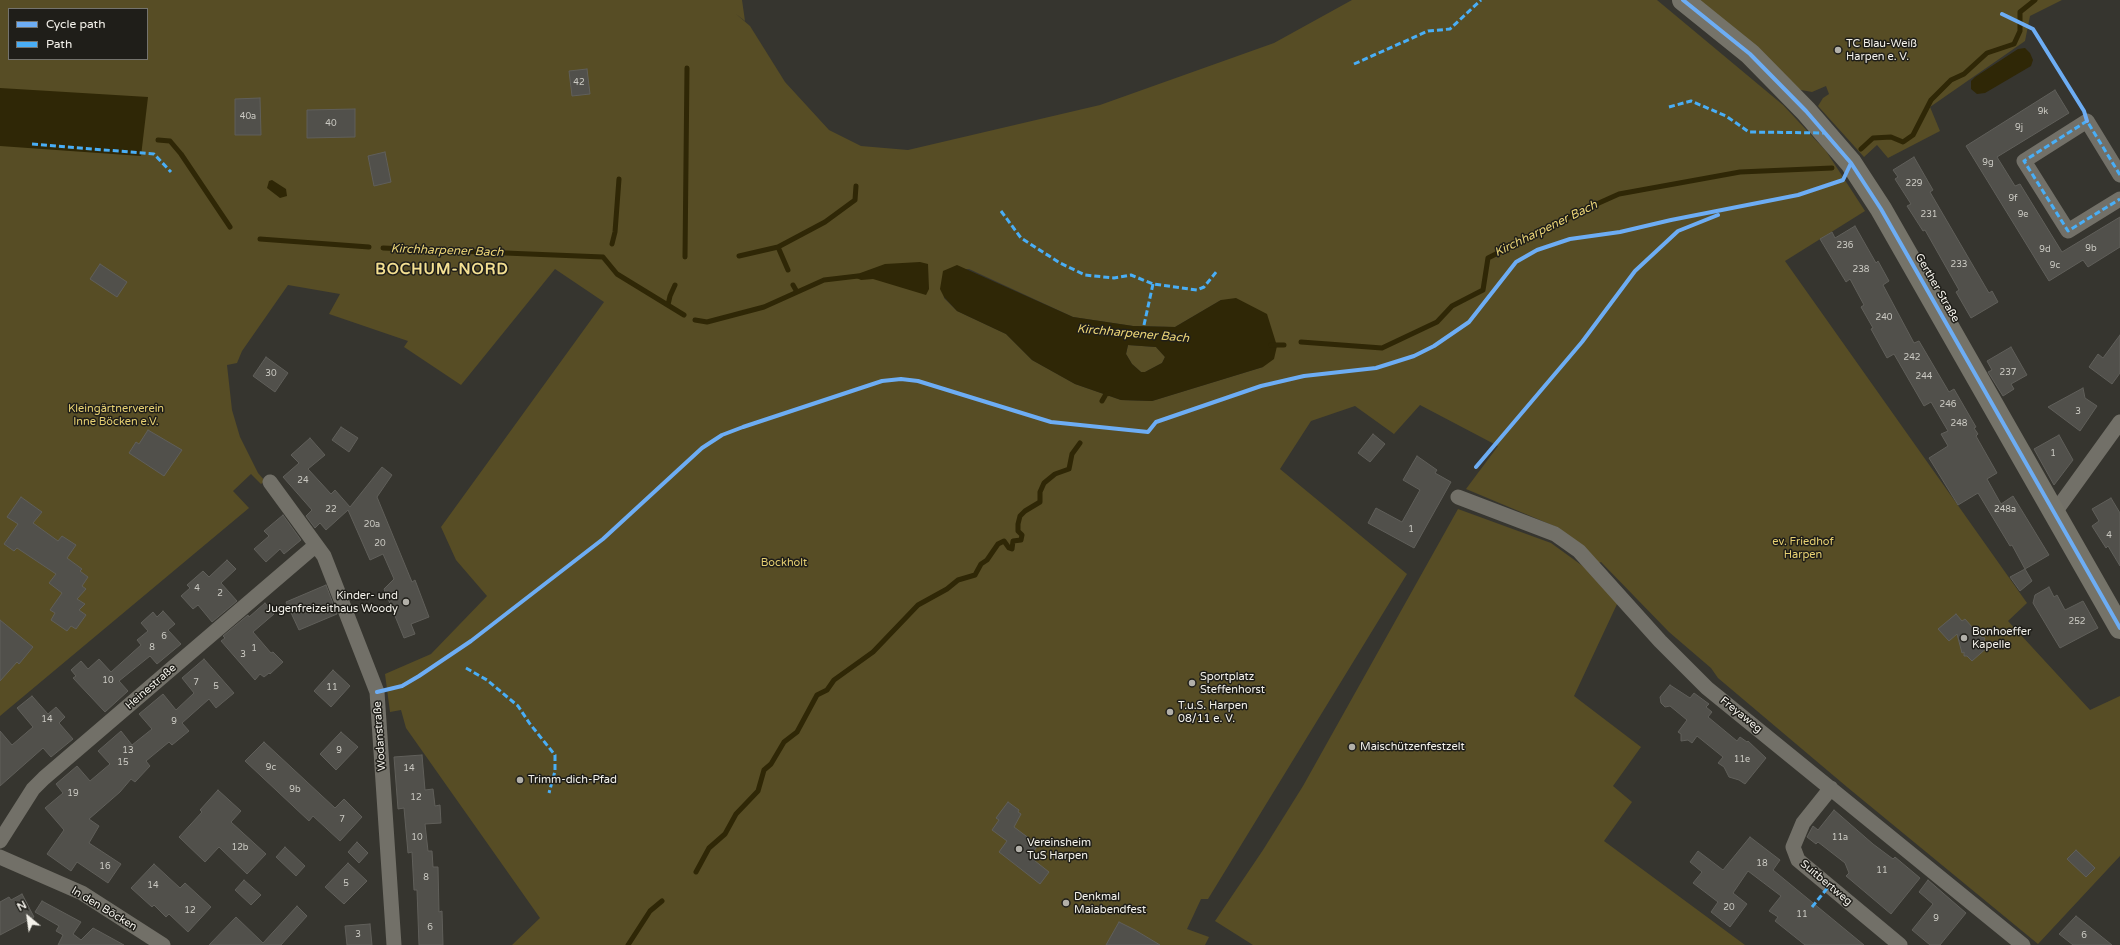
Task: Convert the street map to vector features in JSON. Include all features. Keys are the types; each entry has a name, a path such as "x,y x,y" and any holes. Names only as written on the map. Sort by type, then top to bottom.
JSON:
{"street":[{"name":"Gerther Straße","path":"1683,0 1750,54 1817,122 1851,163 1881,209 2120,628"},
{"path":"2120,174 2087,121 2024,161 2068,232 2120,199"},
{"path":"2055,512 2120,422"},
{"name":"Wodanstraße","path":"270,482 324,556 377,692 394,945"},
{"name":"Freyaweg","path":"1458,497 1555,534 1579,551 1660,641 1707,688 2023,945"},
{"name":"Heinestraße","path":"0,840 33,790 44,778 316,545"},
{"name":"Suitbertweg","path":"1831,788 1803,823 1793,847 1798,860 1900,945"},
{"name":"In den Böcken","path":"0,857 82,893 163,945"}],"green space":[{"path":"0,0 742,0 745,21 736,14 750,26 785,82 829,130 861,146 908,150 1100,105 1274,43 1352,0 1657,0 1783,105 1826,151 1865,211 1785,261 2027,603 2008,621 2090,710 2120,696 2120,856 2038,944 1847,787 1718,678 1711,668 1669,632 1601,562 1599,563 1559,528 1466,489 1498,446 1420,405 1394,434 1355,406 1311,421 1280,469 1407,574 1208,899 1201,899 1187,929 1209,937 1205,945 512,945 540,918 406,728 401,710 390,712 385,674 431,654 487,596 456,560 441,527 604,302 555,269 461,385 404,347 408,341 329,314 340,294 288,285 242,351 237,363 227,365 232,410 240,437 258,473 265,481 261,484 251,474 233,491 249,508 0,716","holes":["969,269 1073,317 1133,326 1175,327 1221,300 1263,367 1152,401 1121,400 1075,384 1032,360 1006,334 957,311 944,298 943,271"]},
{"path":"1690,0 2062,0 2030,16 2025,41 1930,107 1940,131 1888,158 1877,145 1864,157 1818,106 1823,98 1829,94 1826,86 1812,92 1796,89"},
{"path":"1128,345 1156,347 1165,357 1162,363 1145,372 1141,372 1132,364 1126,354"},
{"path":"1458,509 1551,543 1591,572 1618,602 1574,696 1641,747 1613,786 1632,802 1604,841 1745,945 1253,945 1215,921 1263,850 1303,786"}],"water":[{"path":"2025,48 2030,53 2033,60 2031,66 1985,93 1977,94 1971,89 1971,81 1975,77 2018,49"},
{"path":"0,88 148,97 141,156 0,146"},
{"path":"272,180 286,189 287,196 280,198 267,188 269,181"},
{"path":"920,262 928,264 929,289 926,295 873,279 861,280 852,276 885,264"},
{"path":"957,265 1073,317 1133,326 1175,327 1221,300 1236,298 1267,314 1277,346 1274,359 1263,367 1152,401 1121,400 1075,384 1032,360 1006,334 957,311 944,297 940,289 943,271","holes":["1128,345 1156,347 1165,357 1162,363 1145,372 1141,372 1132,364 1126,354"]}],"building":[{"path":"587,69 590,94 572,96 569,71"},
{"path":"2055,90 2069,113 1997,157 2015,186 2020,184 2062,252 2120,217 2120,247 2088,267 2083,260 2049,281 1966,146"},
{"path":"260,98 261,135 235,135 235,99"},
{"path":"355,109 355,137 307,138 307,110"},
{"path":"385,152 391,182 374,186 368,156"},
{"path":"1914,157 1933,190 1930,192 1989,293 1992,291 1998,302 1971,318 1956,292 1959,290 1925,230 1923,231 1907,206 1911,204 1895,179 1898,177 1893,170"},
{"path":"1855,226 1876,263 1878,261 1889,281 1883,285 1914,343 1919,341 1949,392 1954,389 1976,427 1974,428 1978,434 1976,436 1997,473 1987,479 2001,504 2013,496 2049,555 2025,569 2012,545 2010,546 1978,493 1958,505 1929,458 1948,446 1941,434 1948,431 1931,402 1924,406 1894,354 1887,358 1871,329 1873,328 1861,307 1864,305 1850,279 1846,282 1820,239 1832,232 1835,238"},
{"path":"100,264 127,282 117,297 90,279"},
{"path":"2120,335 2120,373 2112,384 2089,367 2098,354 2103,358"},
{"path":"2011,347 2027,375 2011,384 2014,389 2003,396 1988,372 1992,370 1987,361"},
{"path":"266,357 288,373 275,392 253,376"},
{"path":"2083,388 2085,398 2097,406 2080,431 2048,407"},
{"path":"341,427 358,438 349,452 332,440"},
{"path":"148,430 182,450 164,476 129,453 136,442 139,444"},
{"path":"1373,434 1385,444 1370,462 1358,453"},
{"path":"2059,435 2073,460 2054,485 2034,449"},
{"path":"310,438 325,455 308,469 331,494 335,490 350,507 382,467 392,475 377,497 412,582 415,580 429,617 411,624 415,634 404,638 384,589 394,579 383,554 370,560 348,510 326,530 320,523 315,528 306,516 312,510 283,477 299,463 291,455"},
{"path":"1417,456 1437,470 1435,473 1451,482 1414,548 1368,523 1376,508 1402,522 1420,490 1403,480"},
{"path":"21,497 42,512 33,523 58,541 62,536 76,545 67,558 82,569 80,571 88,577 82,586 86,589 77,599 85,604 79,610 86,615 76,629 71,626 67,631 51,620 55,613 50,610 62,593 49,583 56,574 17,548 14,551 4,544 18,524 7,517"},
{"path":"2111,498 2120,513 2120,566 2108,546 2106,548 2092,526 2099,521 2092,509"},
{"path":"283,515 301,540 284,554 280,549 266,562 254,549 269,536 264,531"},
{"path":"227,560 236,569 221,583 237,601 212,622 198,605 193,609 181,596 190,588 187,585 203,571 209,577"},
{"path":"2025,569 2032,581 2020,591 2010,577"},
{"path":"326,585 337,614 299,630 286,602"},
{"path":"2049,587 2054,597 2057,595 2065,610 2083,601 2098,628 2060,648 2033,603 2035,595"},
{"path":"265,603 274,614 253,632 271,653 273,652 283,662 270,674 269,673 264,677 260,674 255,680 221,641 225,638 223,636"},
{"path":"163,611 175,624 168,630 181,644 157,664 150,656 119,681 128,691 105,712 73,678 76,676 71,670 81,661 88,669 99,659 111,672 141,645 137,640 148,631 141,623 153,612 157,617"},
{"name":"Bonhoeffer Kapelle","path":"1956,614 1962,621 1965,619 1981,637 1985,638 1984,640 1989,646 1972,661 1967,656 1964,656 1964,652 1962,653 1957,634 1949,641 1938,629"},
{"path":"0,620 33,647 19,664 17,662 0,681"},
{"path":"204,659 234,693 216,708 209,699 182,723 189,731 172,745 169,742 146,761 150,766 135,782 131,779 120,792 89,819 99,826 89,843 121,864 108,883 77,862 71,871 47,854 64,830 45,808 63,793 56,784 77,766 90,781 110,764 98,751 121,731 132,745 152,729 139,714 163,694 176,710 194,693 182,678"},
{"path":"333,670 350,686 331,707 314,691"},
{"path":"1670,685 1690,698 1694,693 1709,704 1706,707 1712,712 1708,717 1737,741 1740,737 1747,742 1748,741 1766,758 1745,784 1739,780 1729,777 1724,767 1718,763 1723,757 1697,736 1692,743 1688,740 1681,741 1681,734 1678,732 1687,720 1670,706 1665,707 1661,703 1660,697"},
{"path":"32,696 48,714 56,707 65,717 59,723 73,739 51,757 43,748 0,786 0,731 12,745 33,727 17,708"},
{"path":"341,732 358,747 336,770 320,754"},
{"path":"264,742 335,808 344,799 362,817 340,841 313,816 309,821 245,761"},
{"path":"422,755 425,790 433,789 435,806 440,805 441,823 425,824 428,851 432,851 433,867 438,867 439,912 442,911 443,945 419,945 417,890 414,890 412,852 408,853 404,808 398,809 394,757"},
{"path":"218,790 241,811 231,822 266,854 247,874 219,847 205,862 179,837 202,812 200,810"},
{"name":"Vereinsheim TuS Harpen","path":"1008,802 1019,810 1018,812 1021,814 1014,827 1038,845 1030,857 1049,872 1040,884 999,852 1007,841 992,830 999,820 996,818"},
{"path":"1834,810 1873,844 1893,859 1895,857 1920,878 1891,914 1846,876 1849,873 1845,863 1818,842 1816,844 1807,837 1813,826 1818,830"},
{"path":"1750,837 1780,860 1773,870 1864,945 1805,945 1775,921 1778,917 1769,911 1781,896 1748,871 1733,893 1747,904 1730,927 1711,912 1718,902 1693,883 1702,872 1690,862 1698,851 1723,870"},
{"path":"357,842 368,853 359,863 348,852"},
{"path":"285,847 305,866 296,876 276,857"},
{"path":"2076,850 2095,868 2086,877 2067,859"},
{"path":"348,863 367,881 344,904 325,887"},
{"path":"154,864 180,888 185,883 211,907 188,932 169,914 166,917 154,905 152,907 131,888"},
{"path":"244,880 261,895 251,905 235,890"},
{"path":"1928,880 1966,913 1940,945 1930,945 1912,930 1933,904 1919,892"},
{"path":"22,894 34,917 0,935 0,902 9,897 11,900"},
{"path":"42,901 81,922 73,934 81,940 93,928 124,945 58,945 63,935 56,931 59,926 35,912"},
{"path":"297,906 307,916 281,945 209,945 236,917 263,943"},
{"path":"2076,916 2112,945 2073,945 2059,934"},
{"path":"1119,922 1135,930 1160,945 1106,945"},
{"path":"370,924 372,945 347,945 345,926"}],"waterway":[{"name":"Kirchharpener Bach","path":"1861,149 1873,138 1891,137 1903,142 1913,135 1931,100 1951,80 1964,74 1987,53 2014,44 2020,31 2020,12 2035,0"},
{"path":"685,257 687,68"},
{"name":"Kirchharpener Bach","path":"158,140 170,141 181,154 230,227"},
{"name":"Kirchharpener Bach","path":"1301,342 1382,348 1437,322 1452,306 1483,290 1488,258 1581,211 1619,194 1740,172 1832,168"},
{"path":"612,244 615,232 619,179"},
{"path":"788,270 778,247 825,222 855,200 856,186"},
{"name":"Kirchharpener Bach","path":"260,239 369,247"},
{"path":"739,256 778,247"},
{"name":"Kirchharpener Bach","path":"383,248 603,257 617,274 684,315"},
{"name":"Kirchharpener Bach","path":"695,320 707,322 764,307 824,280 858,276"},
{"path":"668,305 675,285"},
{"path":"793,285 797,292"},
{"name":"Kirchharpener Bach","path":"1271,345 1284,345"},
{"path":"1102,401 1106,394 1111,393"},
{"path":"696,872 709,848 725,834 736,814 758,791 764,770 771,764 784,742 797,732 817,695 827,690 834,680 873,652 918,605 947,589 958,580 975,575 981,564 987,560 998,544 1004,541 1009,548 1012,549 1013,541 1021,540 1022,535 1018,531 1020,516 1025,511 1040,502 1040,492 1044,483 1055,474 1069,469 1072,454 1080,443"},
{"path":"628,945 650,911 662,901"}],"marked path":[{"path":"1354,64 1428,31 1450,29 1481,0"},
{"path":"1669,107 1691,101 1726,116 1749,132 1826,133"},
{"path":"2120,175 2087,121 2024,161 2068,231 2120,199"},
{"path":"32,144 154,154 171,172"},
{"path":"1001,211 1021,238 1060,263 1085,275 1114,278 1131,275 1153,284 1197,290 1204,287 1217,271"},
{"path":"1144,325 1153,284"},
{"path":"466,668 487,680 518,706 530,724 555,755 555,771 549,793"},
{"path":"1812,907 1829,886"}],"cycle path":[{"path":"1683,0 1750,54 1806,111 1851,163 1881,209 2120,628"},
{"path":"2002,14 2033,29 2084,111 2087,121"},
{"path":"377,692 402,686 471,641 603,539 702,448 722,435 743,427 882,381 901,379 918,381 1051,422 1148,432 1156,422 1261,386 1304,376 1376,368 1414,356 1434,346 1469,322 1516,262 1537,250 1570,239 1620,232 1671,220 1798,195 1843,180 1851,163"},
{"path":"1476,467 1582,342 1635,271 1678,231 1718,215"}],"place":[{"name":"TC Blau-Weiß Harpen e. V.","path":"1838,50"},
{"name":"Kinder- und Jugenfreizeithaus Woody","path":"406,602"},
{"name":"Bonhoeffer Kapelle","path":"1964,638"},
{"name":"Sportplatz Steffenhorst","path":"1192,683"},
{"name":"T.u.S. Harpen 08/11 e. V.","path":"1170,712"},
{"name":"Maischützenfestzelt","path":"1352,747"},
{"name":"Trimm-dich-Pfad","path":"520,780"},
{"name":"Vereinsheim TuS Harpen","path":"1019,849"},
{"name":"Denkmal Maiabendfest","path":"1066,903"}],"district":[{"name":"BOCHUM-NORD","path":"442,270"}],"park label":[{"name":"Kleingärtnerverein Inne Böcken e.V.","path":"116,415"},
{"name":"ev. Friedhof Harpen","path":"1803,548"},
{"name":"Bockholt","path":"784,563"}]}
